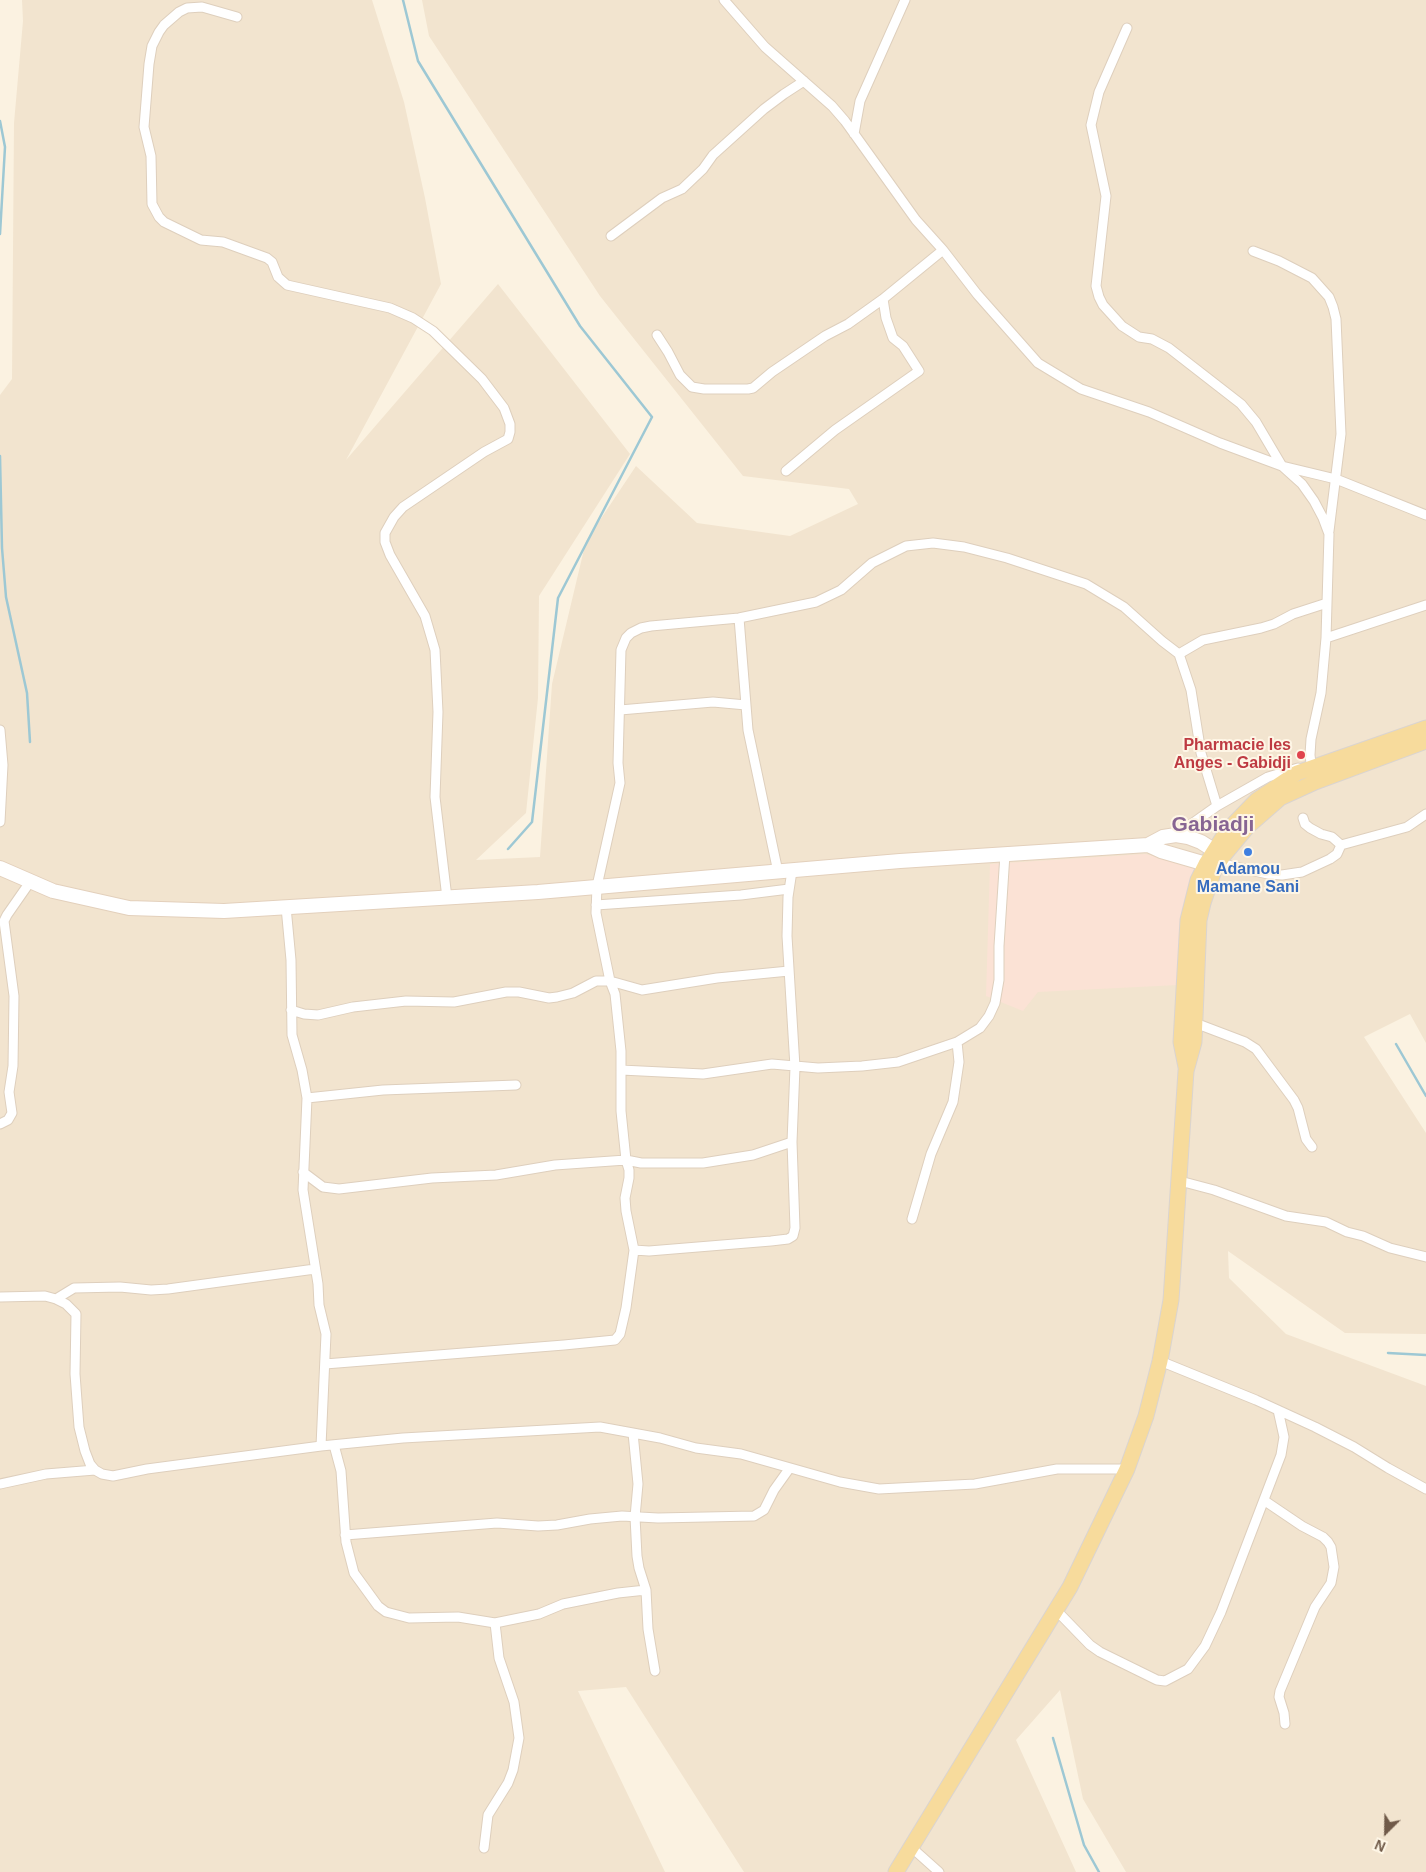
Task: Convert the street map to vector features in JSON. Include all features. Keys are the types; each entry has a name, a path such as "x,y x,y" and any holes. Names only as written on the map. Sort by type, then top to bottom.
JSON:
{"main road":[{"path":"1312,772 1426,728"},
{"path":"896,1872 1070,1586 1127,1469 1146,1416 1160,1361 1171,1300 1186,1071 1194,1042 1199,920 1215,861 1227,831 1257,800 1298,773 1312,772 1426,741"},
{"path":"1186,1071 1181,1042 1188,920 1198,880 1215,861"}],"street":[{"path":"724,0 753,35 832,106 916,220 1013,336 1044,368 1081,389 1149,412 1215,441 1282,466 1336,478 1426,515"},
{"path":"854,134 860,101 905,0"},
{"path":"237,17 202,7 187,8 179,12 164,25 152,46 144,127 151,156 152,204 158,218 201,240 222,242 267,258 272,262 278,277 287,285 390,308 413,318 433,331 482,379 504,408 510,424 508,439 484,452 402,507 385,533 384,542 425,616 435,650 438,712 435,797 447,898"},
{"path":"1127,28 1099,92 1091,124 1106,196 1096,286 1099,297 1103,305 1122,326 1139,337 1152,339 1169,348 1241,404 1256,422 1282,466 1302,484 1314,501 1324,518 1329,534"},
{"path":"611,236 662,198 682,188 703,169 712,155 764,109 804,82"},
{"path":"657,335 680,375 692,387 704,389 753,388 825,336 848,324 883,299 943,250"},
{"path":"1176,835 1217,806 1268,777 1312,772 1311,739 1321,692 1326,638 1329,534 1342,421 1336,319 1329,297 1312,278 1280,261 1253,251"},
{"path":"786,471 835,430 919,370 904,346 893,338 884,312 883,299"},
{"path":"325,1364 615,1340 620,1334 626,1308 634,1250 625,1198 629,1170 626,1160 621,1111 621,1051 615,994 610,981 596,906 597,886 620,783 618,764 621,650 622,644 631,633 651,626 739,618 816,602 841,590 872,563 906,546 933,543 990,553 1086,584 1124,607 1179,654 1191,690 1201,753 1217,806"},
{"path":"1179,654 1203,640 1261,628 1274,624 1293,614 1327,603"},
{"path":"1326,638 1426,605"},
{"path":"634,1250 649,1251 771,1242 794,1236 792,1142 795,1067 787,922 789,889 748,730 739,618"},
{"path":"620,710 712,702 746,705"},
{"path":"0,730 3,765 0,822"},
{"path":"1148,845 1161,851 1215,861 1268,874 1282,875 1302,872 1330,859 1337,854 1341,845 1407,826 1426,814"},
{"path":"1303,818 1305,824 1310,828 1332,837 1341,845"},
{"path":"0,868 30,882 62,893 129,908 224,911 447,898 1005,854 1148,845 1163,836 1176,835 1188,837 1215,861"},
{"path":"621,1070 703,1074 772,1064 818,1068 898,1062 957,1042 980,1028 989,1016 995,1003 999,980 999,946 1005,854"},
{"path":"0,1124 8,1120 12,1113 8,1092 13,1066 14,996 4,921 30,882"},
{"path":"596,906 741,895 789,889"},
{"path":"286,908 291,960 292,1036 302,1070 307,1098 303,1190 319,1305 326,1334 321,1446"},
{"path":"291,1010 304,1014 318,1015 354,1007 406,1001 454,1002 506,992 519,992 549,998 573,993 596,981 610,981 642,990 717,978 789,971"},
{"path":"1195,1022 1245,1042 1256,1049 1294,1100 1306,1138 1312,1147"},
{"path":"912,1219 931,1154 954,1102 959,1062 957,1042"},
{"path":"307,1098 383,1090 516,1085"},
{"path":"303,1172 323,1187 339,1189 432,1178 496,1175 555,1165 626,1160 641,1163 703,1163 753,1155 792,1142"},
{"path":"1180,1181 1214,1190 1286,1216 1326,1222 1390,1248 1426,1257"},
{"path":"56,1299 74,1288 120,1287 168,1290 315,1269"},
{"path":"0,1297 45,1296 66,1304 76,1314 75,1374 79,1427 90,1464 102,1474 113,1476 147,1469 334,1444 593,1427 633,1432 689,1446 740,1454 789,1469 862,1487 891,1490 976,1484 1057,1469 1127,1469"},
{"path":"1160,1361 1278,1410 1354,1446 1426,1489"},
{"path":"1056,1610 1090,1645 1156,1680 1165,1681 1184,1672 1191,1666 1205,1646 1221,1612 1265,1500 1284,1445 1278,1410"},
{"path":"633,1432 638,1484 635,1517 639,1568 646,1590 648,1629 655,1671"},
{"path":"334,1444 341,1471 345,1535 354,1573 378,1606 386,1612 409,1618 458,1617 496,1623 539,1614 563,1604 618,1593 646,1590"},
{"path":"345,1535 497,1523 538,1526 557,1525 622,1516 658,1518 754,1516 764,1510 774,1490 789,1469"},
{"path":"0,1484 46,1474 95,1470"},
{"path":"1265,1500 1302,1526 1323,1537 1331,1547 1334,1567 1331,1583 1315,1607 1280,1691 1279,1697 1285,1724"},
{"path":"484,1848 488,1815 508,1783 516,1762 518,1738 514,1702 499,1658 496,1623"},
{"path":"912,1847 940,1871"}],"shaded area":[{"path":"22,0 372,0 404,102 441,284 346,460 498,284 630,454 539,596 538,698 526,813 476,860 540,857 552,684 586,541 636,466 697,523 790,536 858,504 849,489 743,476 600,296 429,36 422,0 1426,0 1426,1043 1410,1014 1364,1037 1426,1133 1426,1334 1345,1333 1228,1251 1229,1278 1286,1334 1426,1386 1426,1872 1126,1872 1083,1799 1060,1690 1016,1740 1076,1872 744,1872 626,1687 578,1691 665,1872 0,1872 0,395 12,379 14,123 23,21"},
{"path":"1145,854 1196,866 1178,985 1038,992 1023,1011 986,996 990,864"}],"waterway":[{"path":"403,0 418,61 580,326 652,417 558,598 532,822 508,849"},
{"path":"0,121 5,147 0,234"},
{"path":"0,456 2,548 6,597 27,693 30,742"},
{"path":"1396,1044 1426,1096"},
{"path":"1388,1353 1426,1355"},
{"path":"1053,1738 1084,1845 1099,1872"}],"place":[{"name":"Pharmacie les Anges - Gabidji","path":"1301,755"},
{"name":"Adamou Mamane Sani","path":"1248,852"}],"district":[{"name":"Gabiadji","path":"1213,825"}]}
